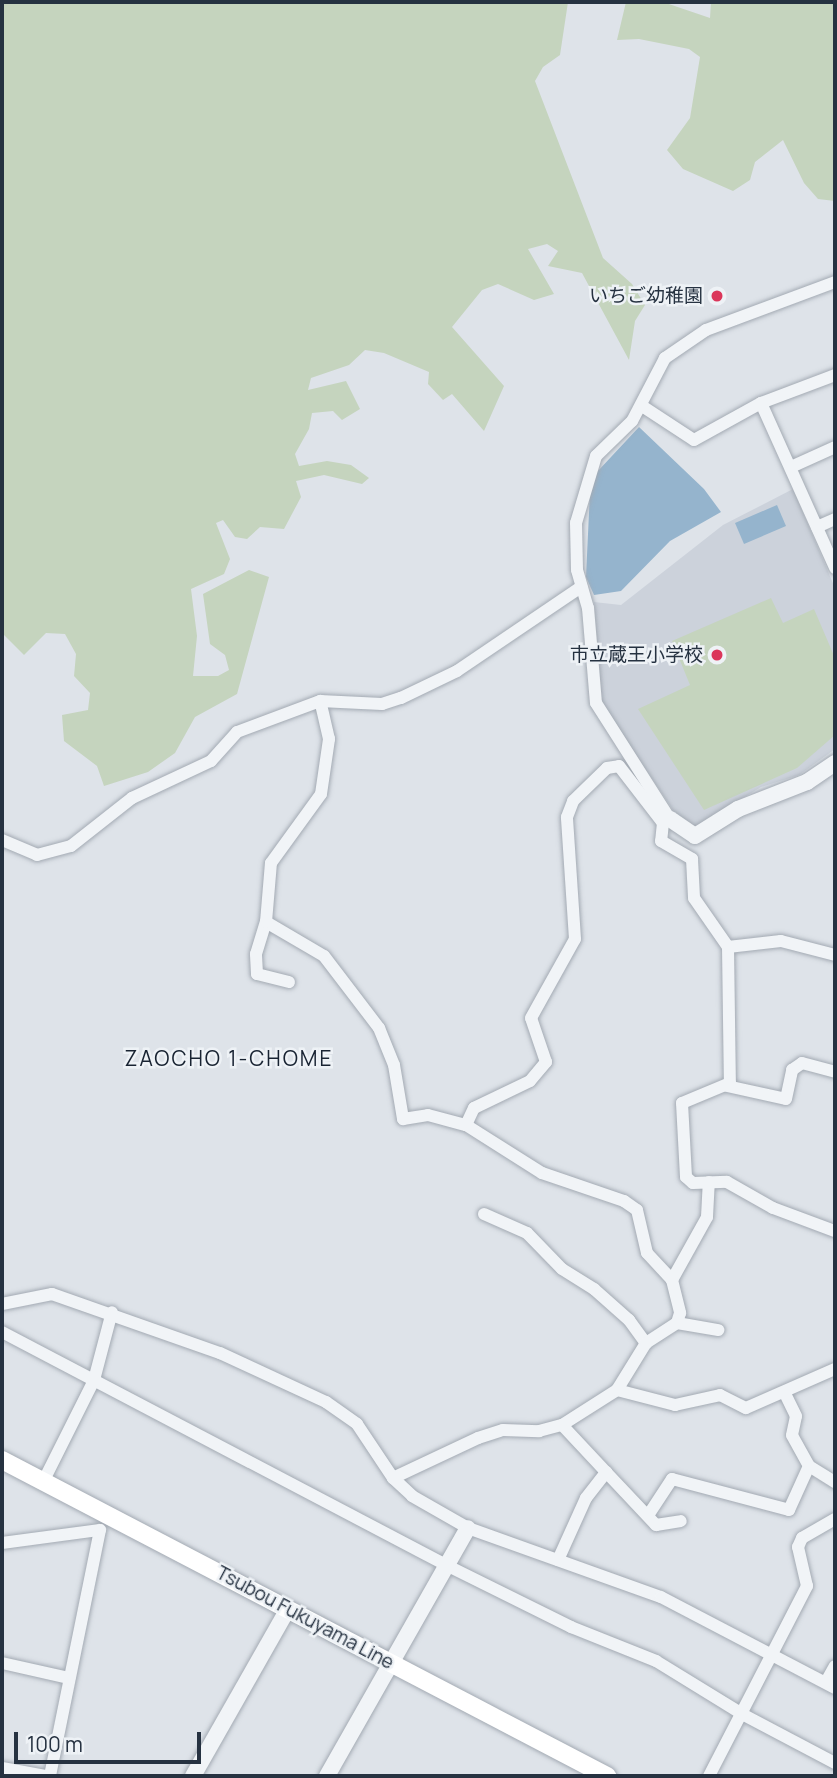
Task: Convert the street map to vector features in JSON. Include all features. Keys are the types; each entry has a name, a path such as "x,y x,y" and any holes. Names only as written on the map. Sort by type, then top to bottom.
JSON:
{"main road":[{"name":"Tsubou Fukuyama Line","path":"2,1460 607,1776"}],"street":[{"path":"727,1086 731,1021 728,947 694,898 692,859 661,841 666,821 596,703 588,608 581,587 576,523 589,471 642,406 664,358 681,343 835,282"},
{"path":"642,406 694,440 761,403 835,375"},
{"path":"761,403 835,568"},
{"path":"791,467 835,447"},
{"path":"817,527 835,519"},
{"path":"2,840 37,855 71,846 132,798 211,761 237,732 320,701 382,704 401,698 457,671 581,587"},
{"path":"289,982 257,974 256,954 266,922 271,863 321,794 330,739 320,701"},
{"path":"466,1125 474,1108 530,1080 546,1062 531,1018 575,939 567,817 573,801 607,768 619,766 666,821 695,836 738,809 807,782 835,763"},
{"path":"266,922 324,956 379,1028 394,1065 403,1119 428,1115 466,1125 542,1173 624,1201 637,1210 647,1253 672,1280 680,1313 677,1323 646,1343 617,1390 562,1425 539,1431 503,1430 478,1438 393,1478"},
{"path":"728,947 781,941 835,956"},
{"path":"835,1072 802,1063 792,1070 786,1099 727,1086 682,1103 686,1177 693,1183 727,1182 773,1208 835,1231"},
{"path":"672,1280 708,1217 709,1182"},
{"path":"484,1214 527,1233 562,1269 594,1289 629,1320 646,1343"},
{"path":"2,1304 52,1294 112,1312 220,1353 326,1402 357,1424 393,1478 412,1496 468,1528 661,1597 831,1685 835,1666"},
{"path":"43,1482 94,1380 112,1312"},
{"path":"677,1323 718,1330"},
{"path":"2,1332 446,1565 571,1627 656,1661 742,1714 835,1763"},
{"path":"617,1390 675,1405 720,1395 746,1408 785,1394 835,1368"},
{"path":"785,1394 796,1416 792,1434 809,1466 835,1482"},
{"path":"562,1425 649,1514 656,1525 681,1521"},
{"path":"649,1514 672,1479 789,1510 809,1466"},
{"path":"558,1560 586,1498 606,1472"},
{"path":"709,1776 807,1586 798,1547 802,1538 835,1519"},
{"path":"329,1775 468,1528"},
{"path":"2,1543 100,1530 47,1776 2,1768"},
{"path":"193,1776 288,1609"},
{"path":"2,1663 69,1678"}],"shaded area":[{"name":"市立蔵王小学校","path":"793,489 835,588 835,749 799,775 761,787 694,828 675,813 602,704 594,602 621,605 723,525"}],"green space":[{"path":"2,2 568,2 560,55 543,67 535,81 603,258 632,284 645,305 635,321 629,360 582,273 548,266 558,251 547,244 528,249 554,294 534,300 498,284 482,290 452,327 504,386 484,431 452,394 443,400 428,384 429,372 384,353 365,350 349,365 311,378 308,390 346,381 360,409 342,420 333,411 312,413 309,429 295,454 299,466 327,461 351,465 369,478 362,484 324,475 296,481 301,497 284,529 260,527 247,539 235,537 223,520 216,523 230,559 224,574 191,589 197,636 193,676 218,676 229,670 225,655 210,644 203,594 249,570 269,577 237,694 195,717 175,753 148,772 104,786 97,766 64,741 62,715 88,710 90,693 74,676 76,654 65,634 46,633 24,655 2,633"},
{"path":"626,2 663,2 710,18 711,2 835,2 835,201 818,199 804,183 783,140 755,162 750,180 733,191 683,169 667,150 690,118 700,57 689,49 639,39 617,40"},
{"path":"771,598 783,623 814,609 835,658 835,735 797,768 704,810 638,709 690,685 672,641"}],"water":[{"path":"639,427 704,489 721,512 670,541 621,591 594,595 586,577 590,491 597,472"},
{"path":"777,505 786,526 744,544 735,523"}],"place":[{"name":"いちご幼稚園","path":"717,296"},
{"name":"市立蔵王小学校","path":"717,655"}],"district":[{"name":"ZAOCHO 1-CHOME","path":"229,1058"}]}
